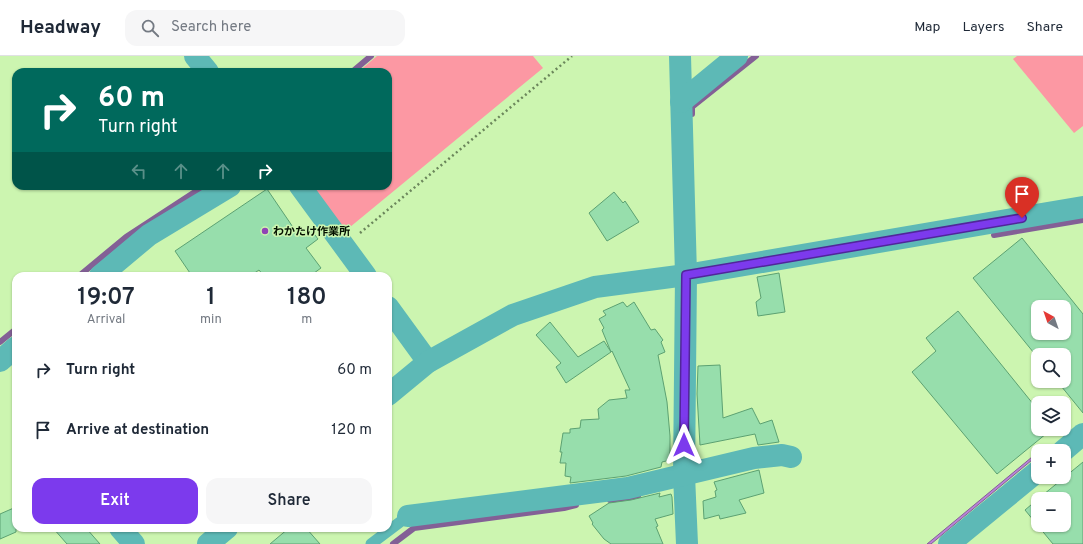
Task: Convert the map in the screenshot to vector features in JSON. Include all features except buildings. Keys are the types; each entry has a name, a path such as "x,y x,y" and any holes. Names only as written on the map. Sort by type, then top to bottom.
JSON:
{"street":[{"path":"195,56 205,68"},
{"path":"680,56 686,275 684,475 687,544"},
{"path":"681,102 738,56"},
{"path":"105,272 149,235 223,190"},
{"path":"303,190 363,272"},
{"path":"392,392 428,362 513,315 595,287 686,275 1083,207"},
{"path":"392,312 428,362"},
{"path":"0,361 12,350"},
{"path":"1071,444 1083,434"},
{"path":"408,516 628,488 754,458 782,454 791,457"},
{"path":"949,544 1031,477"},
{"path":"124,532 134,544"},
{"path":"208,544 222,532"}],"lane":[{"path":"392,528 408,516"},
{"path":"371,544 387,532"}],"path":[{"path":"344,246 572,56"}],"shaded area":[{"path":"377,56 533,56 543,68 344,232 314,190 392,190 392,68 363,68"},
{"path":"1017,56 1083,56 1083,126 1074,133 1013,59"},
{"path":"1031,458 1031,461 931,544 927,544"}],"waterway":[{"path":"357,68 371,56"},
{"path":"692,114 692,107 756,56"},
{"path":"84,272 126,237 198,190"},
{"path":"994,235 1083,220"},
{"path":"0,342 12,332"},
{"path":"610,500 624,501 638,496"},
{"path":"393,544 414,528 564,508 576,505"}],"place":[{"name":"わかたけ作業所","path":"265,231"}],"route":[{"path":"684,445 686,275 1022,218"}]}
